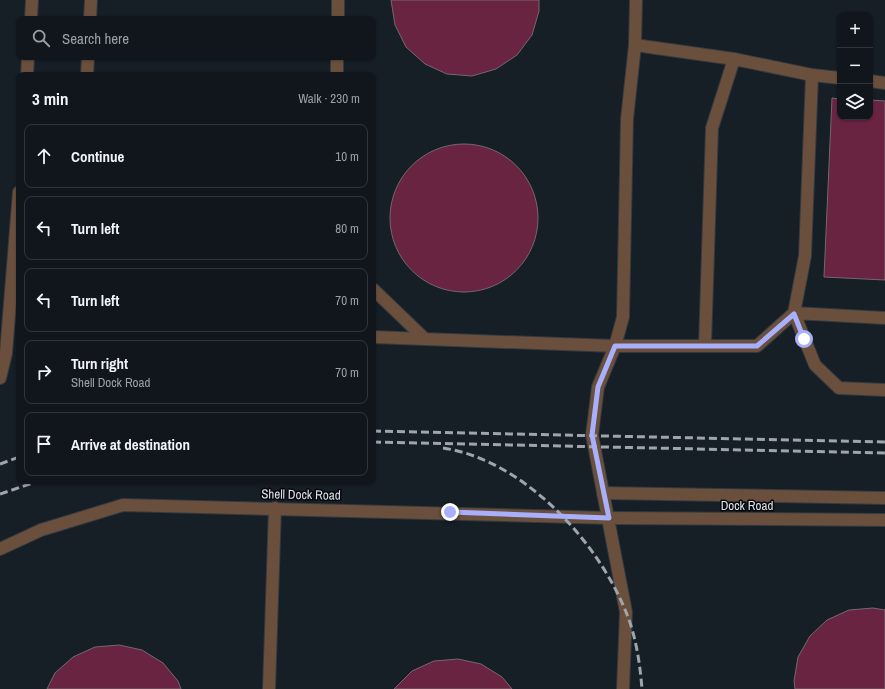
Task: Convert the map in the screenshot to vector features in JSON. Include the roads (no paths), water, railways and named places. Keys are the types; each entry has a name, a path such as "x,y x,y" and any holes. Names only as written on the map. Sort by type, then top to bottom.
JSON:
{"lane":[{"path":"30,16 32,0"},
{"path":"90,16 91,0"},
{"path":"338,0 338,16"},
{"path":"623,689 626,612 592,435 598,387 615,346 623,317 626,119 636,45 636,0"},
{"path":"636,45 734,59 812,75 837,78"},
{"path":"705,345 712,128 734,59"},
{"path":"27,72 28,60"},
{"path":"87,72 88,60"},
{"path":"337,60 337,72"},
{"path":"812,75 805,256 794,314 815,365 839,388 885,390"},
{"path":"873,81 885,83"},
{"path":"0,378 6,352 16,229"},
{"path":"376,292 425,338"},
{"path":"376,337 615,346 757,346 794,314 885,318"},
{"path":"603,493 885,498"},
{"name":"Shell Dock Road","path":"0,549 41,530 122,505 609,518"},
{"path":"269,689 275,508"},
{"name":"Dock Road","path":"609,518 885,520"}],"railway":[{"path":"376,431 885,442"},
{"path":"376,442 885,453"},
{"path":"443,448 473,456 501,469 528,486 554,508 576,532 596,558 613,585 626,612 637,650 642,689"},
{"path":"0,464 16,458"},
{"path":"0,494 30,484"}]}
